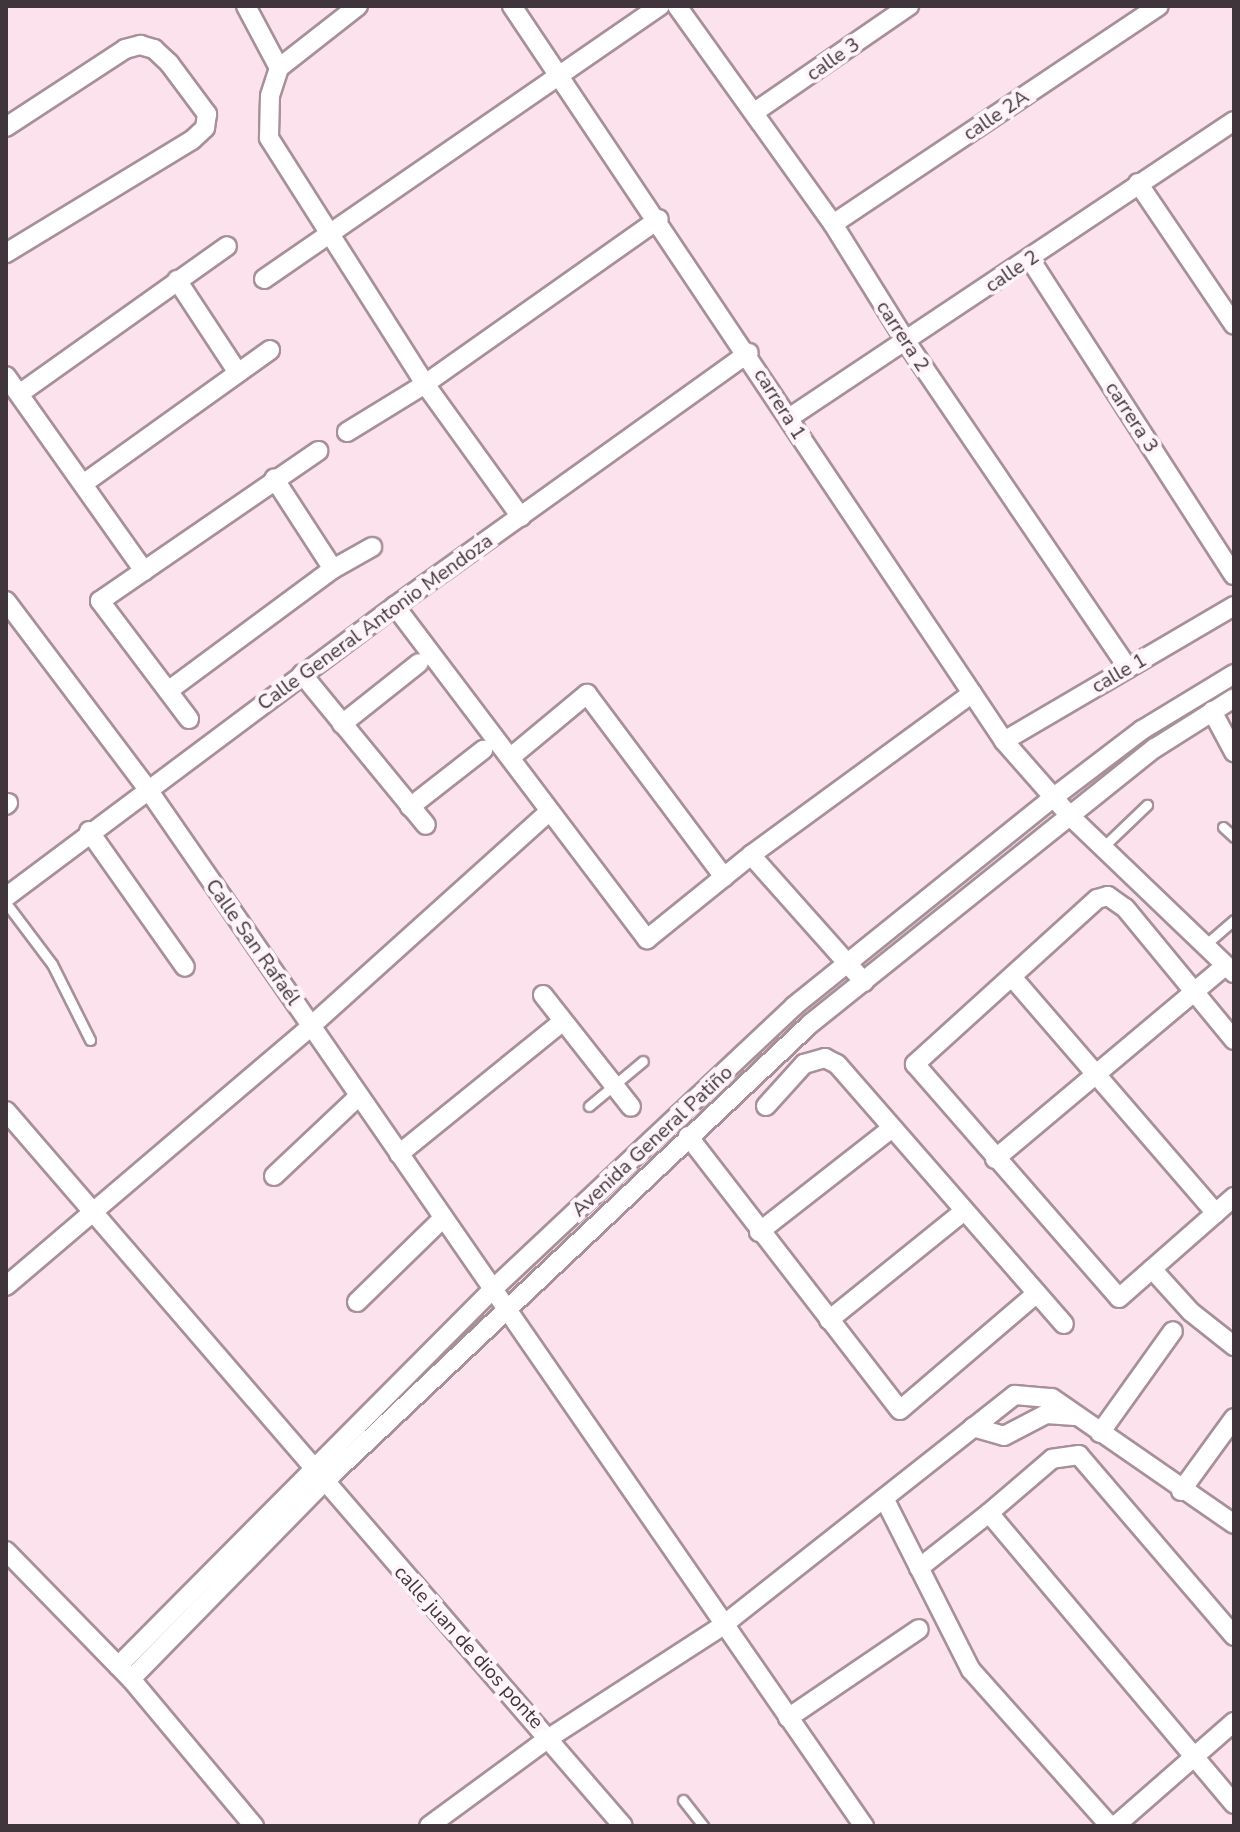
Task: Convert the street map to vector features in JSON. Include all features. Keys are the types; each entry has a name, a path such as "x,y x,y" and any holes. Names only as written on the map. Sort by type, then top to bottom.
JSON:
{"street":[{"path":"246,6 279,68"},
{"path":"358,6 279,68 270,96 269,138 328,238 425,384 521,517"},
{"name":"carrera 1","path":"512,6 560,72 749,353 1004,741 1070,816 1230,969"},
{"path":"264,279 328,238 560,72 660,6"},
{"name":"carrera 2","path":"677,6 756,111 833,224 907,343 1128,668"},
{"name":"calle 3","path":"756,111 909,6"},
{"name":"calle 2A","path":"833,224 1159,6"},
{"path":"6,127 125,49 140,45 154,49 169,63 207,114 205,128 192,140 6,253"},
{"name":"calle 2","path":"789,418 907,343 1138,183 1234,121"},
{"path":"1138,183 1234,325"},
{"path":"347,432 425,384 659,219"},
{"path":"19,394 227,246"},
{"name":"carrera 3","path":"1030,259 1234,575"},
{"path":"177,280 238,373"},
{"path":"83,484 270,350"},
{"name":"Calle General Antonio Mendoza","path":"6,900 89,831 147,788 749,353"},
{"path":"6,376 144,571"},
{"path":"189,719 100,601 274,478 318,451"},
{"path":"274,478 333,569"},
{"path":"168,691 333,569 372,547"},
{"name":"Calle San Rafaél","path":"6,601 147,788 722,1626 864,1826"},
{"path":"395,606 647,939 751,855 972,693"},
{"name":"calle 1","path":"1004,741 1234,606"},
{"path":"342,724 419,663"},
{"path":"302,674 426,825"},
{"name":"Avenida General Patiño","path":"125,1672 318,1477 492,1290 844,962 1142,730 1234,674"},
{"path":"511,757 587,694 724,877"},
{"name":"Avenida General Patiño","path":"318,1477 506,1308 688,1136 864,982 1155,748 1234,698"},
{"path":"1212,711 1234,752"},
{"path":"410,807 483,750"},
{"path":"6,1286 311,1026 549,812"},
{"path":"89,831 185,967"},
{"path":"751,855 864,982"},
{"path":"1234,1040 1193,989 1108,896 1097,899 915,1064 1119,1298 1234,1197"},
{"path":"995,1159 1193,989 1230,969"},
{"path":"1012,977 1216,1213"},
{"path":"543,995 631,1107"},
{"path":"399,1154 563,1021"},
{"path":"766,1106 804,1064 825,1058 892,1128 1064,1324"},
{"path":"274,1176 359,1096"},
{"name":"calle juan de dios ponte","path":"6,1111 318,1477 623,1826"},
{"path":"759,1232 892,1128"},
{"path":"688,1136 759,1232 900,1410 1037,1293"},
{"path":"829,1320 964,1211"},
{"path":"357,1302 443,1218"},
{"path":"1152,1269 1191,1312 1234,1346"},
{"path":"1100,1433 1173,1331"},
{"path":"429,1826 549,1738 722,1626 885,1500 973,1427 1025,1392 1052,1398 1181,1491 1234,1524"},
{"path":"973,1427 1004,1436 1046,1414 1077,1417"},
{"path":"1181,1491 1234,1418"},
{"path":"919,1568 1052,1459 1079,1455 1234,1636"},
{"path":"885,1500 971,1670 1112,1826 1234,1722"},
{"path":"989,1513 1234,1804"},
{"path":"6,1551 125,1672 254,1826"},
{"path":"788,1718 919,1629"}],"lane":[{"path":"1103,847 1147,805"},
{"path":"1223,827 1234,837"},
{"path":"6,900 52,964 90,1040"},
{"path":"1205,945 1234,920"},
{"path":"589,1106 643,1061"},
{"path":"683,1800 703,1826"}]}
